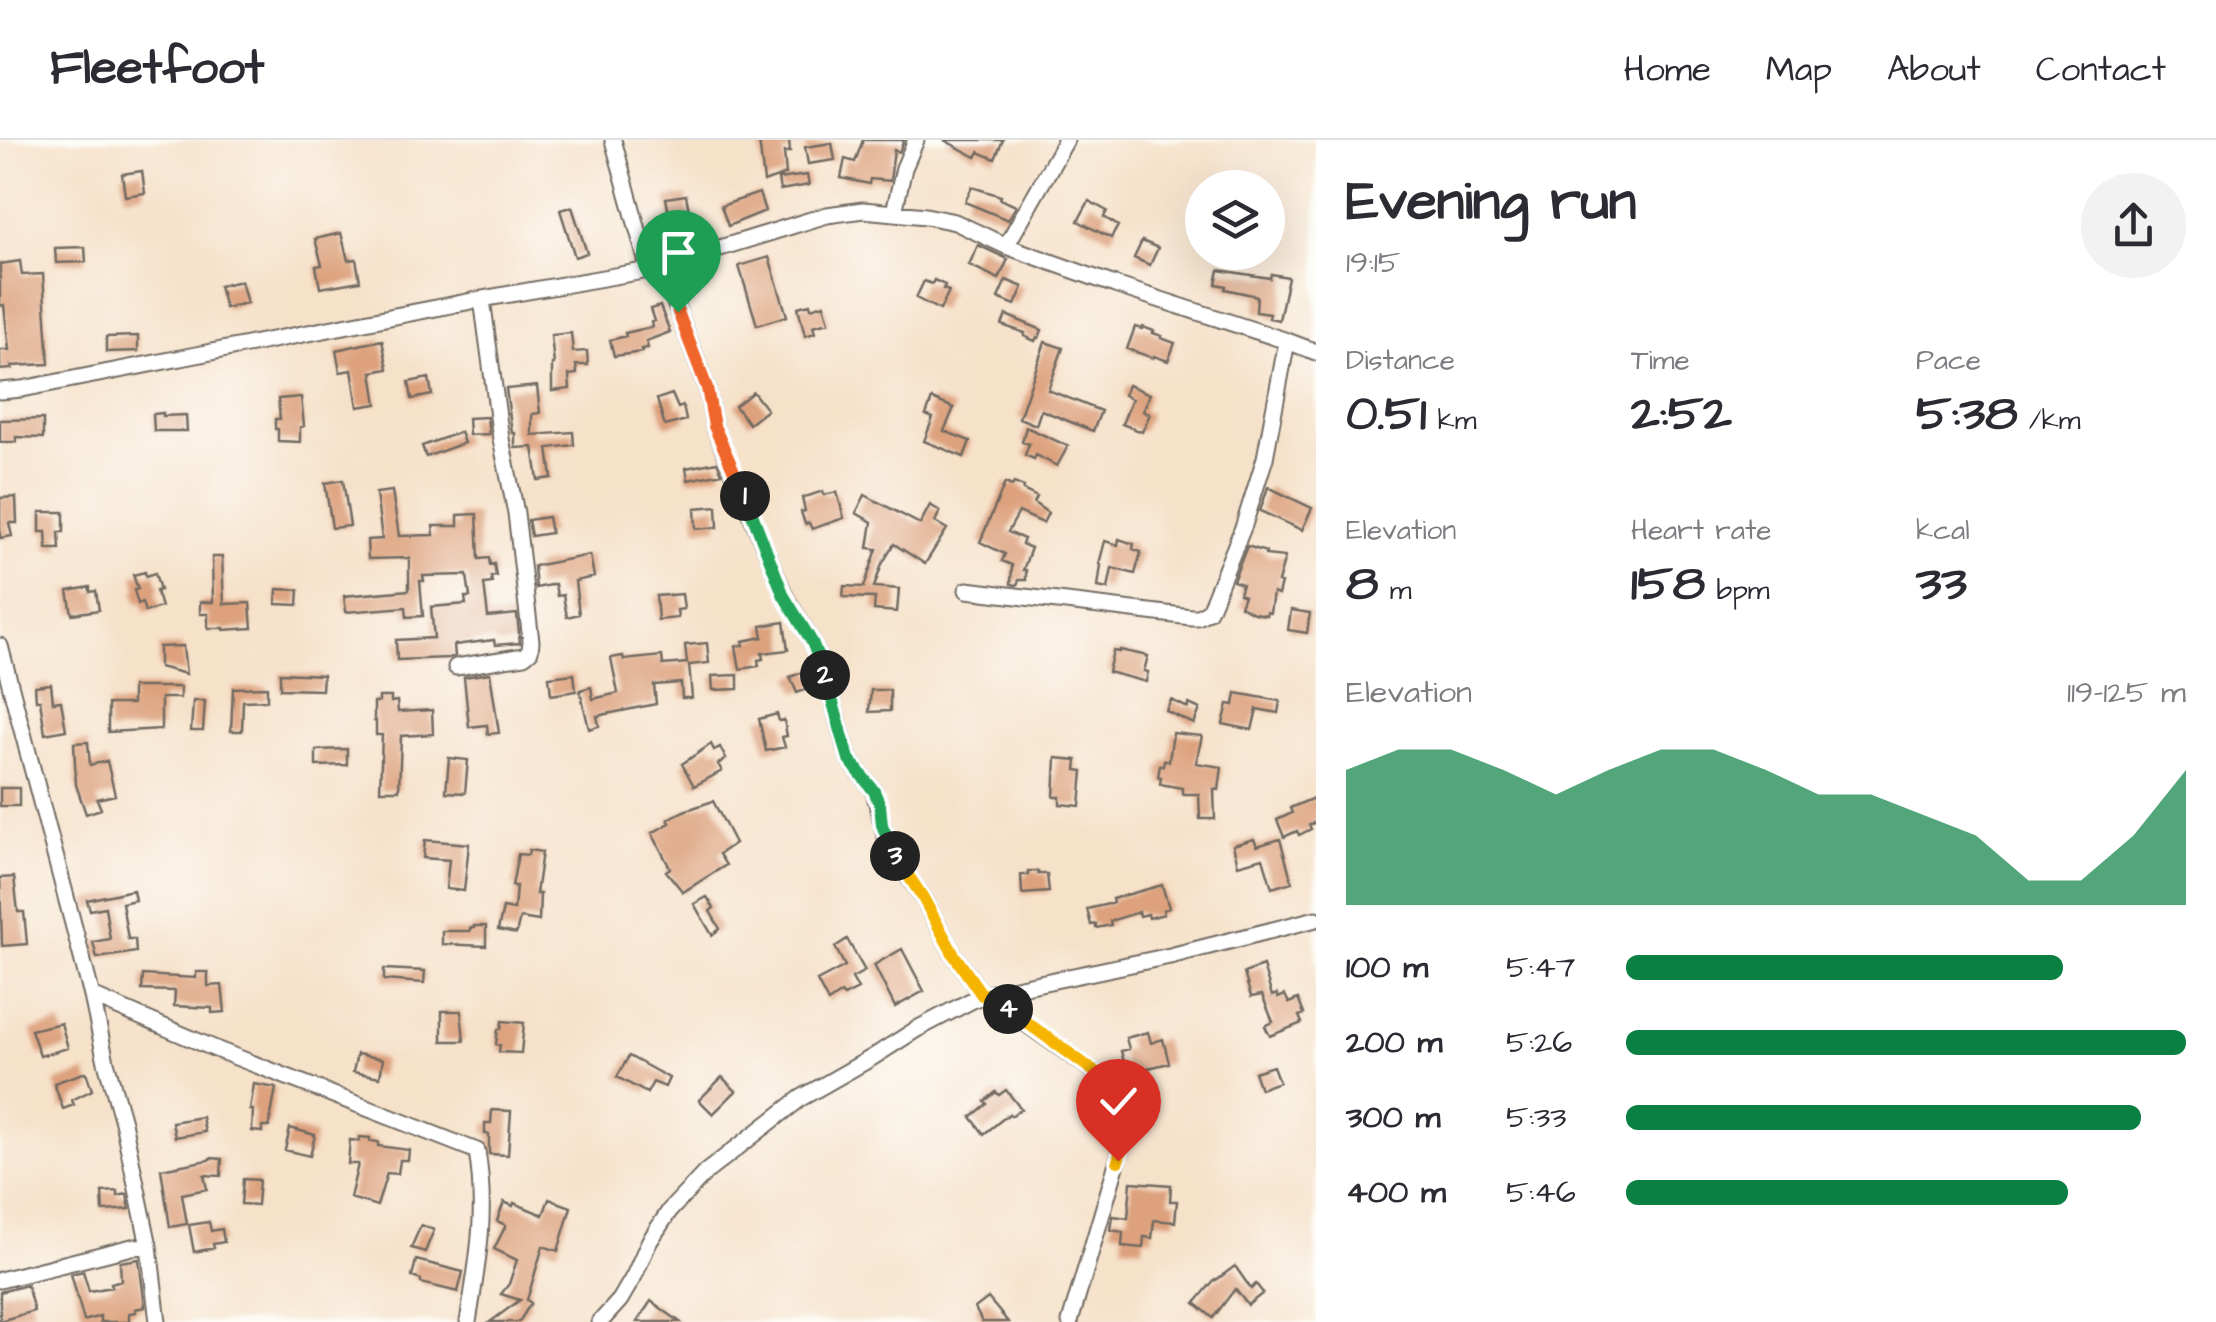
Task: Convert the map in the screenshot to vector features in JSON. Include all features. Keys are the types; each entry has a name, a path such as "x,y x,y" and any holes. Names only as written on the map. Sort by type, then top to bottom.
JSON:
{"street":[{"path":"613,140 656,268 678,312 707,388 714,426 784,596 812,642 849,759 874,791 882,825 900,865 954,955 986,994 1105,1079 1127,1103 1127,1129 1070,1322"},
{"path":"894,212 904,168 916,140"},
{"path":"1006,246 1066,140"},
{"path":"0,391 656,268 827,215 863,210 955,222 1006,246 1316,352"},
{"path":"456,667 524,656 532,641 482,299"},
{"path":"966,590 1122,610 1204,615 1212,605 1244,525 1265,458 1288,340"},
{"path":"0,646 134,1170 158,1322"},
{"path":"600,1322 620,1300 670,1210 706,1172 801,1098 916,1029 986,994 1170,956 1316,919"},
{"path":"92,996 251,1063 477,1150 483,1214 468,1322"},
{"path":"0,1280 149,1246"}],"building":[{"path":"759,140 789,140 790,152 784,152 786,174 764,182"},
{"path":"863,140 904,140 899,152 894,150 890,181 870,179 869,184 841,178 845,159 855,162"},
{"path":"944,140 1003,140 995,159 979,152 976,157"},
{"path":"832,143 835,160 808,164 805,147"},
{"path":"142,171 145,193 125,196 122,174"},
{"path":"807,175 809,185 780,190 778,179"},
{"path":"972,187 1001,196 1000,199 1016,206 1008,220 965,202"},
{"path":"759,193 765,211 728,226 721,206"},
{"path":"686,195 691,221 671,225 666,198"},
{"path":"1089,201 1107,211 1104,217 1118,226 1111,238 1078,221"},
{"path":"572,207 587,253 575,257 560,210"},
{"path":"341,233 348,260 356,259 360,281 320,288 316,266 322,265 315,239"},
{"path":"1142,241 1158,248 1150,265 1134,258"},
{"path":"978,245 1008,259 999,279 969,265"},
{"path":"85,247 86,262 56,263 55,248"},
{"path":"769,257 787,316 757,325 739,266"},
{"path":"20,261 22,275 43,274 49,364 0,370 0,350 9,350 4,305 0,306 0,264"},
{"path":"1219,270 1288,277 1279,320 1256,312 1257,296 1216,284"},
{"path":"934,280 949,291 940,310 916,298 924,281 932,284"},
{"path":"1006,280 1023,287 1015,305 998,298"},
{"path":"241,281 247,303 225,308 219,286"},
{"path":"810,304 811,308 824,304 829,322 813,326 815,333 805,336 798,307"},
{"path":"660,306 670,332 646,341 648,348 641,349 642,352 614,356 610,340 652,327 650,309"},
{"path":"1006,315 1042,330 1039,338 1035,341 1002,325"},
{"path":"1135,327 1154,331 1175,343 1168,361 1127,349"},
{"path":"571,333 573,352 587,351 588,365 576,365 577,374 569,375 570,389 552,391 551,335"},
{"path":"138,336 138,351 106,352 106,337"},
{"path":"382,340 388,369 372,372 377,404 358,407 352,370 340,372 336,350"},
{"path":"1045,342 1063,348 1048,390 1101,411 1093,431 1041,410 1036,425 1019,418"},
{"path":"429,378 432,395 412,399 409,382"},
{"path":"1128,385 1150,394 1143,411 1150,414 1142,432 1122,424 1132,399 1124,395"},
{"path":"537,386 540,413 532,414 532,435 573,432 574,445 548,448 552,478 538,480 533,447 515,448 506,389"},
{"path":"753,392 767,410 749,424 735,406"},
{"path":"672,394 678,408 683,406 686,420 665,426 657,399"},
{"path":"301,397 304,426 300,427 300,442 278,441 278,399"},
{"path":"932,399 954,408 944,431 970,441 964,457 924,441 933,418 926,415"},
{"path":"153,414 186,415 187,431 154,431"},
{"path":"487,417 489,434 469,435 468,418"},
{"path":"43,419 43,438 16,437 16,442 0,442 0,420"},
{"path":"1026,427 1068,446 1057,466 1036,455 1034,459 1025,455 1029,444 1022,442"},
{"path":"460,432 464,443 426,457 422,446"},
{"path":"717,462 722,473 688,480 686,468"},
{"path":"343,480 350,526 332,528 325,483"},
{"path":"1005,483 1024,487 1037,497 1034,503 1048,513 1043,523 1019,512 1008,532 1024,539 1022,544 1031,548 1023,570 1026,580 1019,580 1017,585 1011,584 1012,565 1002,561 1005,554 980,542"},
{"path":"1268,487 1312,508 1302,530 1260,511"},
{"path":"392,491 399,536 434,535 433,526 458,526 458,515 477,514 479,559 489,558 496,576 491,577 492,583 484,584 488,617 517,614 520,643 495,645 494,640 454,645 455,656 449,658 397,660 396,640 434,638 431,607 466,604 465,597 470,597 467,575 423,576 423,616 407,617 406,607 346,612 344,596 409,590 409,558 368,559 367,540 382,539 376,493"},
{"path":"823,491 824,495 837,492 844,518 812,529 809,523 805,524 801,512 805,511 802,498"},
{"path":"865,495 920,524 930,505 940,511 935,522 947,529 925,564 894,544 874,587 899,589 897,612 874,610 875,598 843,597 844,586 864,587 877,549 868,548 872,522 856,513"},
{"path":"16,497 17,523 9,523 12,536 0,538 0,498"},
{"path":"717,506 718,527 696,529 695,508"},
{"path":"40,512 64,512 60,549 47,549 46,532 40,532"},
{"path":"548,517 551,533 531,536 528,520"},
{"path":"1119,539 1134,544 1133,549 1141,552 1135,574 1112,568 1108,589 1098,587 1105,541 1118,545"},
{"path":"1247,546 1266,552 1265,555 1285,557 1278,595 1273,593 1270,613 1266,615 1240,606 1244,596 1239,594 1242,584 1233,581"},
{"path":"590,555 594,577 575,581 579,614 567,617 563,595 557,596 555,584 536,588 534,566"},
{"path":"212,557 222,557 224,604 250,603 252,628 208,628 208,614 200,614 200,602 213,602"},
{"path":"145,572 146,576 155,573 161,607 145,612 142,602 138,604 133,575"},
{"path":"90,587 90,592 96,591 99,610 72,614 68,591"},
{"path":"277,589 299,590 298,605 276,604"},
{"path":"682,594 684,609 677,610 678,618 658,620 656,596"},
{"path":"1291,610 1310,613 1307,633 1288,630"},
{"path":"784,622 788,650 762,653 759,666 740,669 736,646 763,637 761,626"},
{"path":"707,643 709,663 689,665 692,698 682,698 681,683 654,685 656,704 597,716 599,726 589,729 580,690 591,687 593,699 618,693 611,658 662,656 663,665 687,663 685,645"},
{"path":"183,646 186,674 159,667 159,647"},
{"path":"1113,651 1148,656 1146,682 1108,672"},
{"path":"811,669 816,686 797,693 790,677"},
{"path":"280,673 323,675 322,690 280,689"},
{"path":"490,673 499,733 488,734 487,725 469,727 464,677"},
{"path":"574,674 576,691 551,695 549,677"},
{"path":"738,675 738,689 713,690 712,676"},
{"path":"51,684 53,702 61,701 66,730 45,734 35,686"},
{"path":"132,687 180,687 180,698 161,698 161,729 108,732 108,704 132,704"},
{"path":"267,687 267,700 243,701 242,731 231,731 233,688"},
{"path":"871,690 890,690 890,711 869,712"},
{"path":"1236,693 1280,701 1278,713 1257,709 1252,730 1223,724 1228,704 1234,705"},
{"path":"379,697 397,701 398,712 432,710 433,734 401,736 399,790 380,790 382,735 376,735 374,721 374,702 379,702"},
{"path":"1171,700 1200,709 1194,724 1166,711"},
{"path":"193,701 205,701 203,731 191,731"},
{"path":"777,714 779,721 784,720 785,747 766,751 759,719"},
{"path":"1173,733 1202,736 1196,763 1222,767 1219,790 1214,789 1215,819 1200,819 1199,794 1182,794 1182,788 1160,784 1160,765 1169,761"},
{"path":"88,742 90,765 107,761 115,795 97,799 101,809 86,814 76,785 74,743"},
{"path":"711,744 714,750 720,747 726,759 718,764 722,771 694,786 682,764"},
{"path":"347,749 347,765 316,766 316,750"},
{"path":"449,758 468,760 465,793 446,792"},
{"path":"1056,758 1077,760 1076,770 1083,771 1080,806 1060,804 1060,797 1054,797"},
{"path":"0,788 19,788 19,806 0,806"},
{"path":"1316,797 1316,822 1309,825 1311,829 1284,837 1277,820 1292,813 1290,808"},
{"path":"713,801 735,843 719,854 726,865 683,892 666,871 670,868 652,833 670,823 668,819"},
{"path":"1254,839 1257,846 1280,839 1292,882 1272,888 1263,858 1238,865 1233,845"},
{"path":"425,840 469,844 464,891 446,889 449,860 423,858"},
{"path":"529,850 542,852 536,894 540,894 539,921 520,918 516,934 498,930 503,908 514,910 516,886 512,886 518,854 528,855"},
{"path":"1028,871 1047,874 1049,892 1022,894 1021,875 1028,875"},
{"path":"14,877 18,912 24,912 27,944 2,946 0,878"},
{"path":"1162,885 1169,908 1163,910 1164,914 1149,918 1139,912 1110,921 1111,925 1091,925 1087,909"},
{"path":"133,890 135,900 122,903 128,939 135,939 136,952 97,958 93,942 110,939 105,907 90,910 87,900"},
{"path":"707,897 720,929 712,935 694,904"},
{"path":"474,926 486,926 486,946 442,944 442,931 470,931"},
{"path":"847,939 865,971 852,978 858,989 844,996 841,993 828,1002 817,981 845,966 835,947"},
{"path":"902,949 924,991 895,1007 874,965"},
{"path":"1263,966 1272,996 1285,995 1289,1003 1298,999 1304,1014 1299,1016 1302,1023 1270,1036 1265,1026 1273,1022 1262,995 1251,997 1244,973"},
{"path":"384,969 425,971 424,983 384,980"},
{"path":"196,972 208,972 208,986 222,985 225,1012 174,1006 175,991 142,990 143,975 196,978"},
{"path":"442,1011 461,1011 464,1041 442,1041"},
{"path":"502,1021 524,1023 521,1053 499,1052 500,1045 496,1044"},
{"path":"61,1023 68,1048 40,1056 31,1030"},
{"path":"1148,1032 1151,1043 1163,1039 1169,1063 1128,1077 1121,1051 1129,1049 1126,1038"},
{"path":"357,1054 383,1059 380,1077 353,1072"},
{"path":"629,1056 669,1078 665,1087 653,1082 647,1093 617,1077"},
{"path":"1273,1066 1279,1082 1260,1089 1254,1072"},
{"path":"86,1072 92,1090 63,1109 54,1083"},
{"path":"722,1077 736,1091 713,1114 699,1100"},
{"path":"254,1084 276,1088 269,1127 262,1127 262,1132 252,1131"},
{"path":"1006,1090 1021,1109 984,1134 971,1117 996,1092 999,1095"},
{"path":"492,1110 511,1111 508,1155 489,1154 485,1123 491,1123"},
{"path":"202,1117 205,1132 175,1137 172,1122"},
{"path":"290,1128 315,1135 310,1156 285,1150"},
{"path":"359,1137 370,1138 378,1146 409,1150 408,1160 400,1160 398,1174 387,1173 377,1206 350,1198 358,1164 348,1164 350,1140 359,1141"},
{"path":"222,1159 221,1176 204,1175 207,1189 182,1194 187,1224 170,1227 161,1169"},
{"path":"243,1179 259,1180 257,1205 241,1204"},
{"path":"1131,1182 1171,1185 1170,1201 1177,1201 1175,1222 1154,1220 1152,1238 1144,1237 1143,1248 1122,1246 1123,1232 1111,1230 1113,1216 1128,1218"},
{"path":"118,1191 118,1196 127,1194 130,1209 103,1211 102,1192"},
{"path":"549,1199 571,1207 558,1251 543,1246 527,1300 531,1303 519,1322 490,1322 520,1300 501,1294 517,1260 494,1249 506,1225 497,1221 504,1202 543,1215"},
{"path":"209,1222 211,1231 222,1229 224,1242 194,1252 189,1225"},
{"path":"421,1225 434,1230 425,1252 411,1248"},
{"path":"139,1259 145,1307 129,1313 129,1322 100,1322 100,1316 84,1321 71,1274 83,1271 89,1291 112,1287 111,1283 121,1280 120,1262"},
{"path":"416,1260 463,1272 458,1292 412,1277"},
{"path":"1235,1266 1251,1289 1256,1284 1263,1293 1248,1305 1235,1289 1213,1318 1195,1303 1215,1279"},
{"path":"27,1285 34,1311 0,1321 0,1292"},
{"path":"988,1298 1008,1322 982,1322 975,1308"},
{"path":"651,1301 680,1322 637,1322"}],"route":[{"path":"678,312 707,388 714,426 784,596 812,642 849,759 874,791 885,836 900,865 982,995 990,994 1105,1079 1127,1103 1127,1129 1118,1161"}]}
